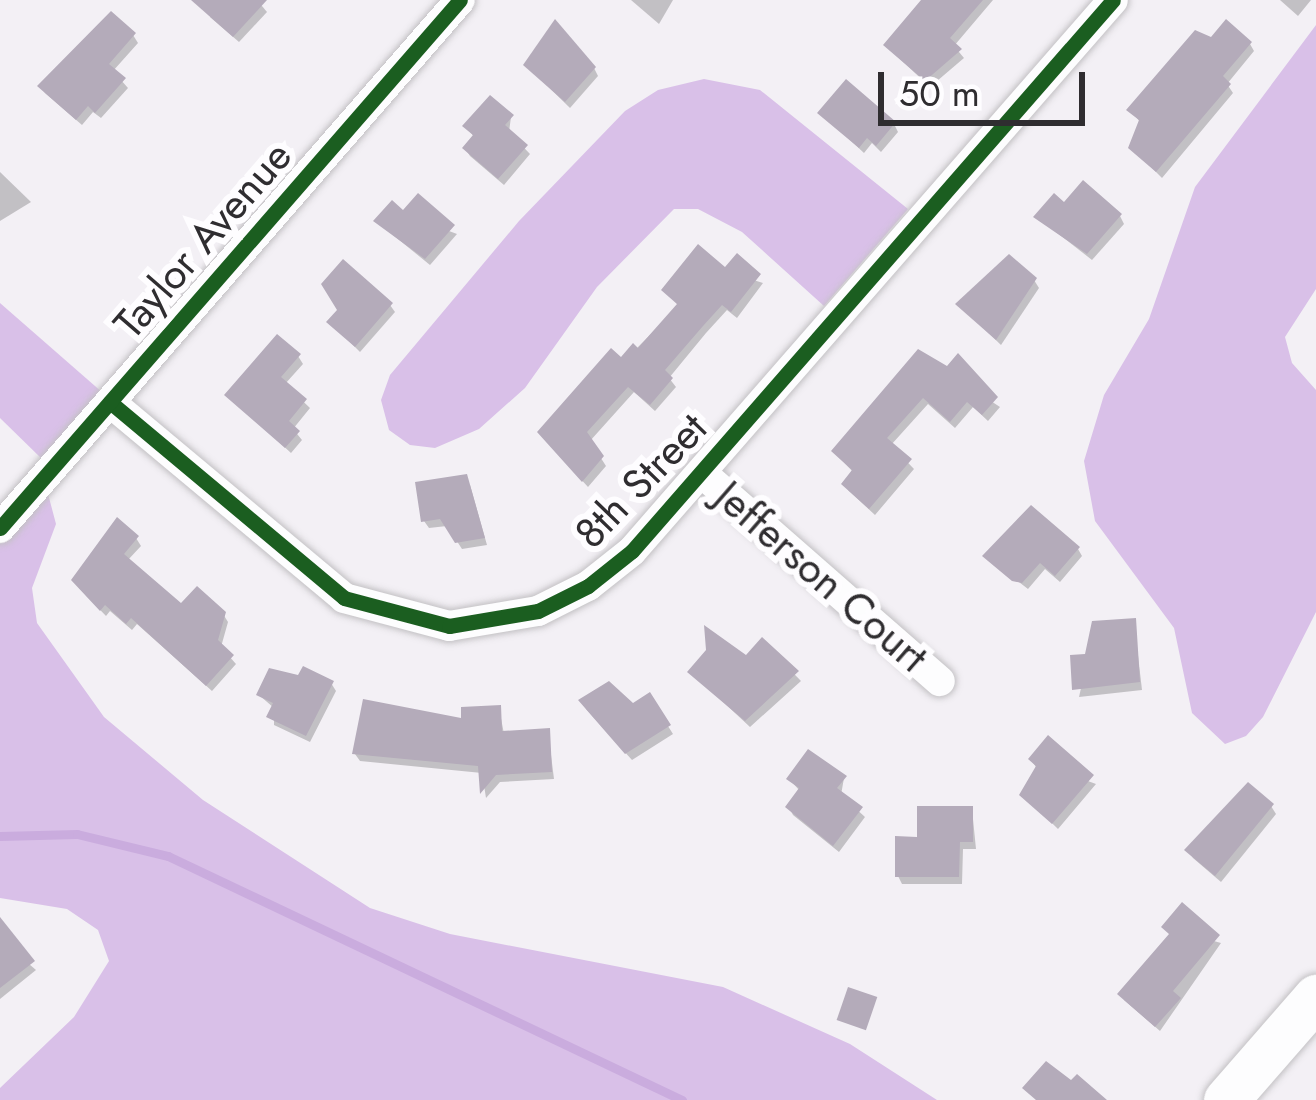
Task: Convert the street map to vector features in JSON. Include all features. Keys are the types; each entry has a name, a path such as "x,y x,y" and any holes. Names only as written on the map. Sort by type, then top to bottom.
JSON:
{"street":[{"name":"Taylor Avenue","path":"0,528 460,0"},
{"name":"8th Street","path":"110,402 319,583 369,610 434,625 490,624 573,595 617,565 702,472 1113,0"},
{"name":"Jefferson Court","path":"702,472 940,681"},
{"path":"1226,1100 1316,997"}],"shaded area":[{"path":"1316,25 1316,289 1285,337 1292,363 1316,390 1316,612 1263,717 1246,736 1225,744 1192,713 1174,628 1095,521 1084,461 1104,395 1149,319 1195,187"},
{"path":"704,79 760,90 908,209 824,306 742,232 698,209 674,209 597,287 525,388 479,429 435,448 410,445 389,430 381,400 390,375 519,221 625,111 658,90"},
{"path":"0,303 103,393 44,461 0,418"},
{"path":"47,490 56,524 32,588 37,623 104,717 203,800 370,908 450,934 723,987 850,1044 937,1100 0,1100 0,1088 74,1017 109,961 98,930 67,909 0,898 0,544"}],"building":[{"path":"191,0 267,0 233,37"},
{"path":"921,0 983,0 950,38 962,49 925,81 883,45"},
{"path":"111,11 136,33 109,64 126,78 95,113 88,106 76,120 37,86"},
{"path":"555,19 596,67 565,102 523,65"},
{"path":"1226,19 1252,42 1223,76 1231,84 1156,172 1128,148 1139,120 1126,110 1195,30 1211,37"},
{"path":"846,79 896,122 876,146 867,138 859,148 817,113"},
{"path":"490,95 514,115 505,125 528,145 498,179 462,148 473,135 462,126"},
{"path":"1083,180 1122,214 1087,254 1033,217 1054,193 1064,202"},
{"path":"418,193 455,225 425,259 373,221 392,200 403,210"},
{"path":"698,244 725,267 737,253 761,274 731,312 722,305 665,370 673,378 650,405 628,387 587,432 604,456 582,482 537,432 611,348 621,357 633,343 638,348 677,304 661,290"},
{"path":"1009,254 1037,278 996,340 955,304"},
{"path":"343,259 393,303 355,347 326,322 337,310 321,284"},
{"path":"277,334 301,354 281,377 307,399 289,421 300,431 285,448 224,395"},
{"path":"918,349 947,366 958,353 998,397 982,415 967,402 950,422 923,398 887,438 912,459 869,509 841,484 852,470 831,451"},
{"path":"467,474 485,538 455,543 440,519 421,522 415,482"},
{"path":"1031,505 1080,547 1055,576 1040,563 1022,583 1012,581 982,556"},
{"path":"117,517 139,536 124,554 181,603 197,586 226,612 218,640 234,655 206,686 131,618 126,624 105,605 100,611 71,580"},
{"path":"1136,618 1140,682 1072,690 1070,655 1085,654 1092,621"},
{"path":"704,625 746,655 762,637 799,671 745,721 687,672 706,650"},
{"path":"303,666 334,681 306,736 266,717 273,703 256,695 269,668 298,675"},
{"path":"609,681 633,703 650,692 671,725 625,754 578,700"},
{"path":"363,699 461,718 461,707 501,705 502,731 550,728 552,772 496,775 480,794 478,766 352,754"},
{"path":"1048,735 1094,775 1052,824 1019,795 1036,766 1028,759"},
{"path":"808,749 847,776 837,788 863,807 833,846 785,807 799,788 786,779"},
{"path":"1248,782 1274,804 1215,876 1184,850"},
{"path":"917,806 973,806 973,842 960,842 959,877 895,877 895,836 917,837"},
{"path":"1182,902 1220,935 1173,991 1181,998 1155,1027 1117,994 1169,934 1161,927"},
{"path":"0,917 35,961 0,988"},
{"path":"848,987 877,997 866,1030 837,1020"},
{"path":"1046,1061 1071,1080 1077,1074 1107,1100 1036,1100 1022,1088"}],"waterway":[{"path":"0,836 77,834 168,856 682,1100"}],"cycle path":[{"path":"0,528 460,0"},
{"path":"110,402 344,598 449,626 538,611 588,586 632,551 1113,0"}]}
